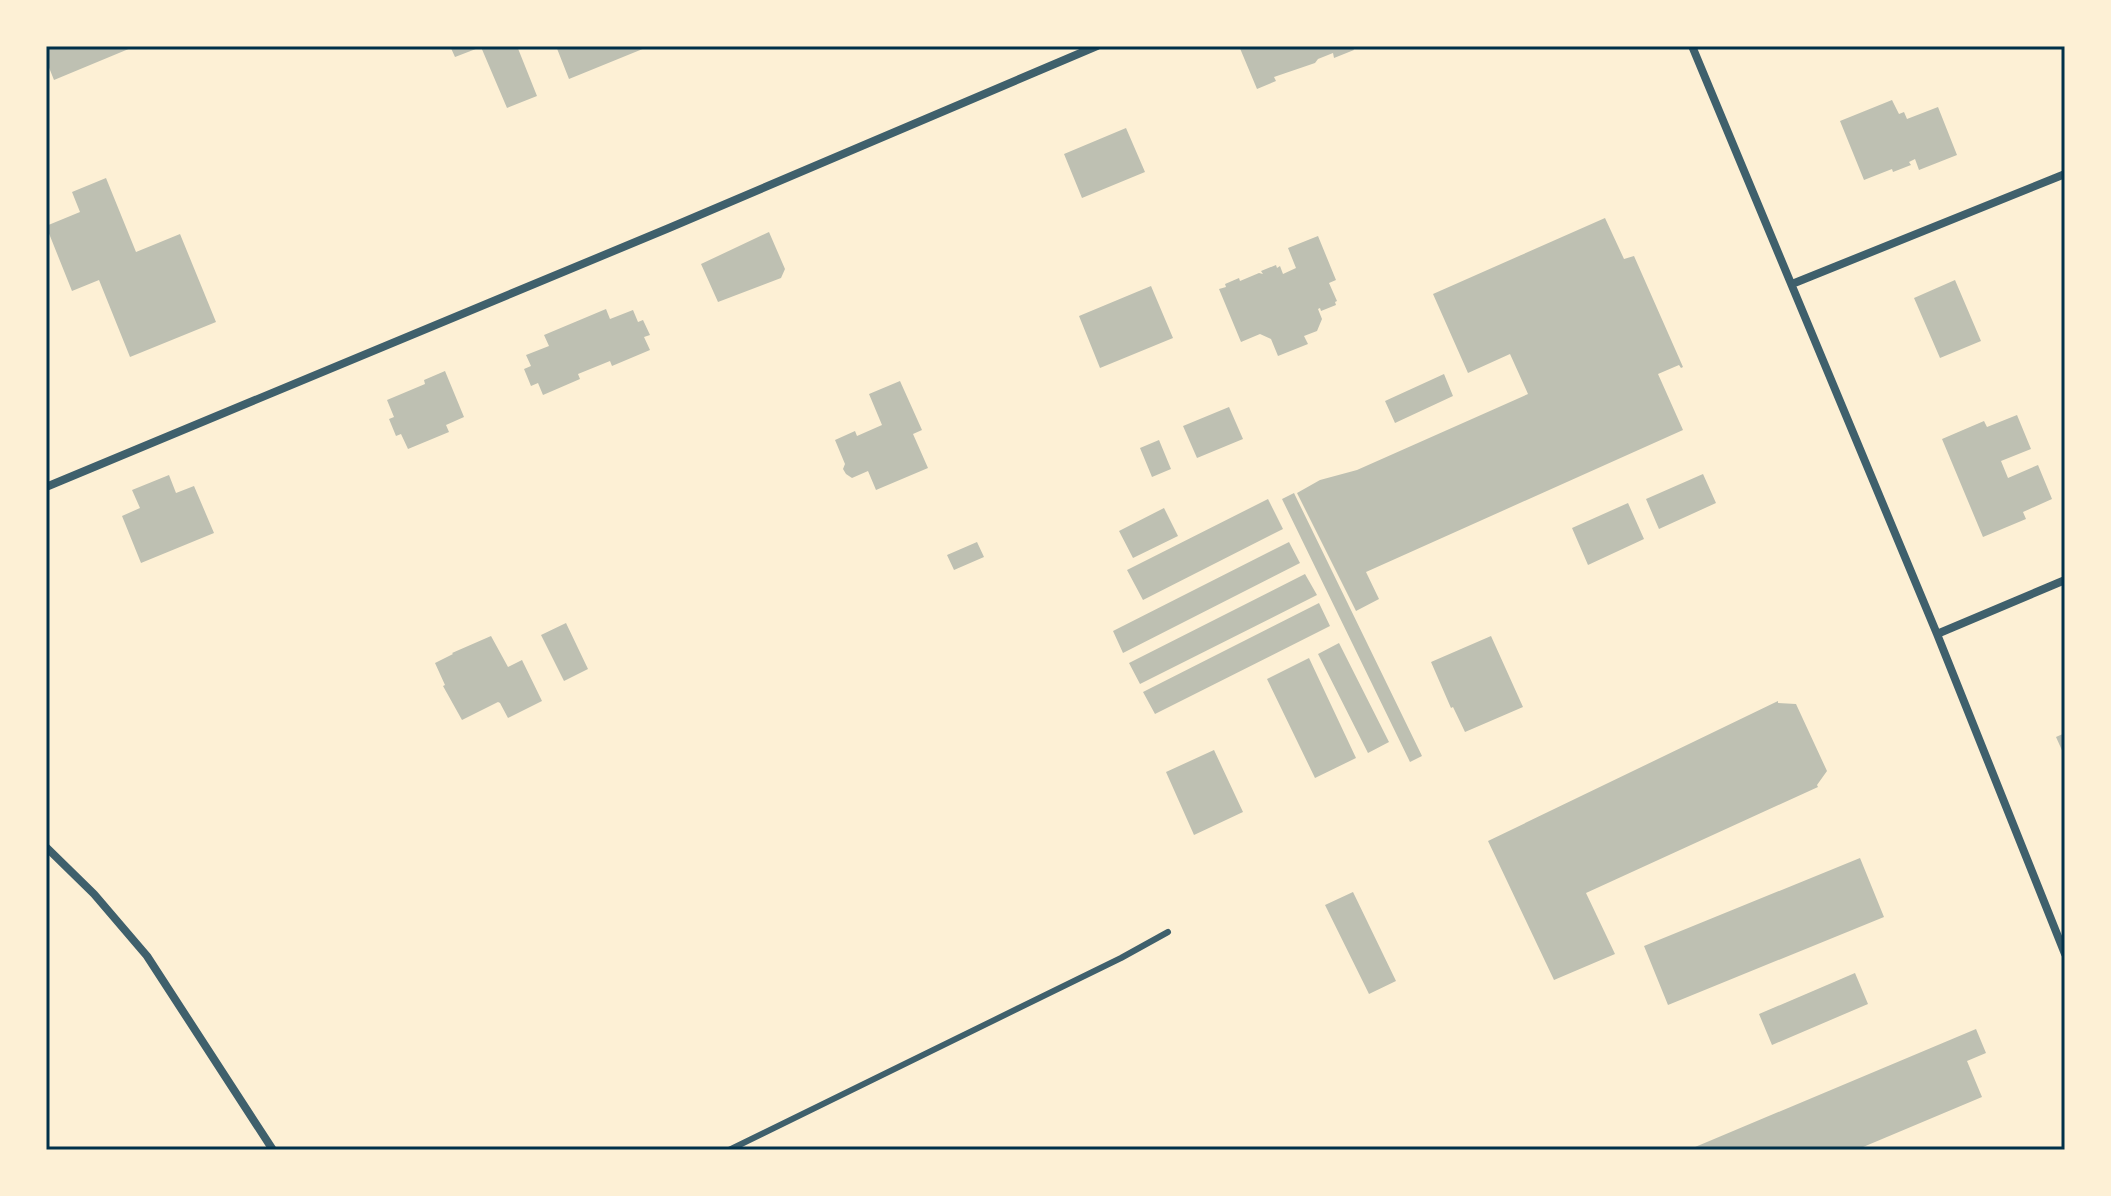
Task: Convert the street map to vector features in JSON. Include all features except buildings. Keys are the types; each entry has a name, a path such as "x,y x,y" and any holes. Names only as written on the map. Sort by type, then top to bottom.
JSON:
{"street":[{"path":"46,487 1097,46"},
{"path":"1692,46 1937,634 2065,954"},
{"path":"1792,284 2065,174"},
{"path":"1937,634 2065,580"},
{"path":"46,847 94,894 147,956 273,1150"}],"lane":[{"path":"729,1150 1168,932"}]}
